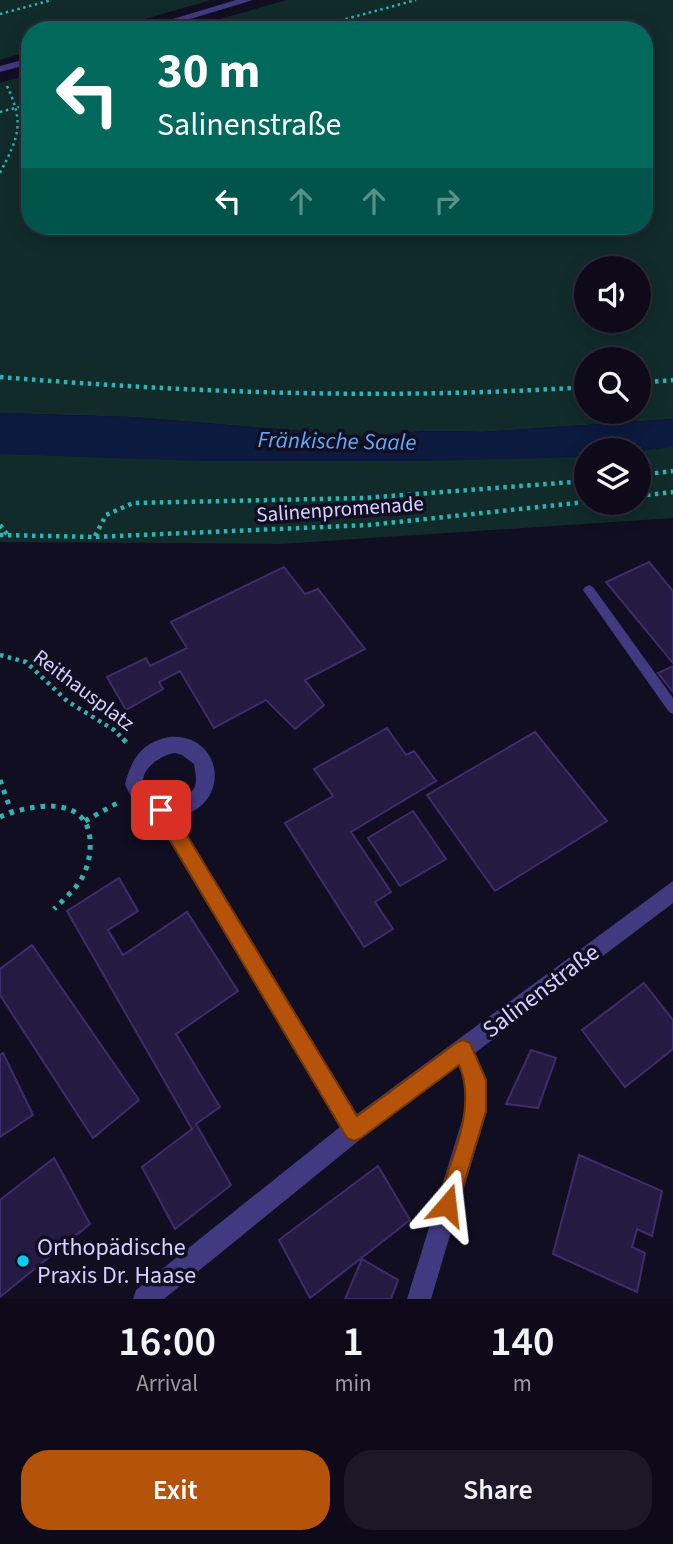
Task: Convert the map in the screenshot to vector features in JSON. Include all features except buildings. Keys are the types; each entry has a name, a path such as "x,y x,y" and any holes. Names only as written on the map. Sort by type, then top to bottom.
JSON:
{"street":[{"path":"175,21 247,0"},
{"path":"0,69 21,63"},
{"path":"164,746 187,747 203,760 207,770 202,791 195,800 174,810 161,810 151,806 138,791 136,774 144,758 164,746"},
{"path":"161,810 354,1130"},
{"name":"Salinenstraße","path":"145,1299 354,1130 673,891"},
{"path":"419,1299 476,1111 476,1080 463,1050"}],"lane":[{"path":"589,590 673,708"}],"path":[{"path":"0,14 51,0"},
{"path":"338,21 416,0"},
{"path":"0,173 21,132 18,107 6,84"},
{"path":"0,112 21,106"},
{"path":"0,377 88,385 352,397 516,393 574,388"},
{"path":"651,382 673,380"},
{"path":"651,474 673,471"},
{"path":"94,537 106,515 132,503 364,498 574,482"},
{"path":"651,495 673,492"},
{"name":"Salinenpromenade","path":"8,534 94,537 369,525 574,503"},
{"path":"0,525 8,534 0,536"},
{"name":"Reithausplatz","path":"0,655 26,662 66,701 114,730 144,758"},
{"path":"0,780 11,811"},
{"path":"86,821 138,791"},
{"path":"0,817 36,803 55,804 70,809 86,821 91,837 85,874 75,889 54,909"}],"green space":[{"path":"0,0 211,0 138,21 21,21 21,54 0,60"},
{"path":"286,0 673,0 673,419 651,420 651,347 574,347 574,424 600,424 362,436 133,417 0,413 0,83 21,77 21,235 653,235 653,21 213,21"},
{"path":"673,434 673,518 280,544 0,542 0,448"}],"water":[{"name":"Fränkische Saale","path":"0,413 133,417 363,436 426,431 482,432 600,424 651,424 651,420 673,419 673,447 651,450 651,438 574,438 574,457 425,461 198,461 0,454"}],"place":[{"name":"Orthopädische Praxis Dr. Haase","path":"23,1261"}],"route":[{"path":"161,810 354,1130 463,1050 476,1080 476,1111 447,1205"}]}
